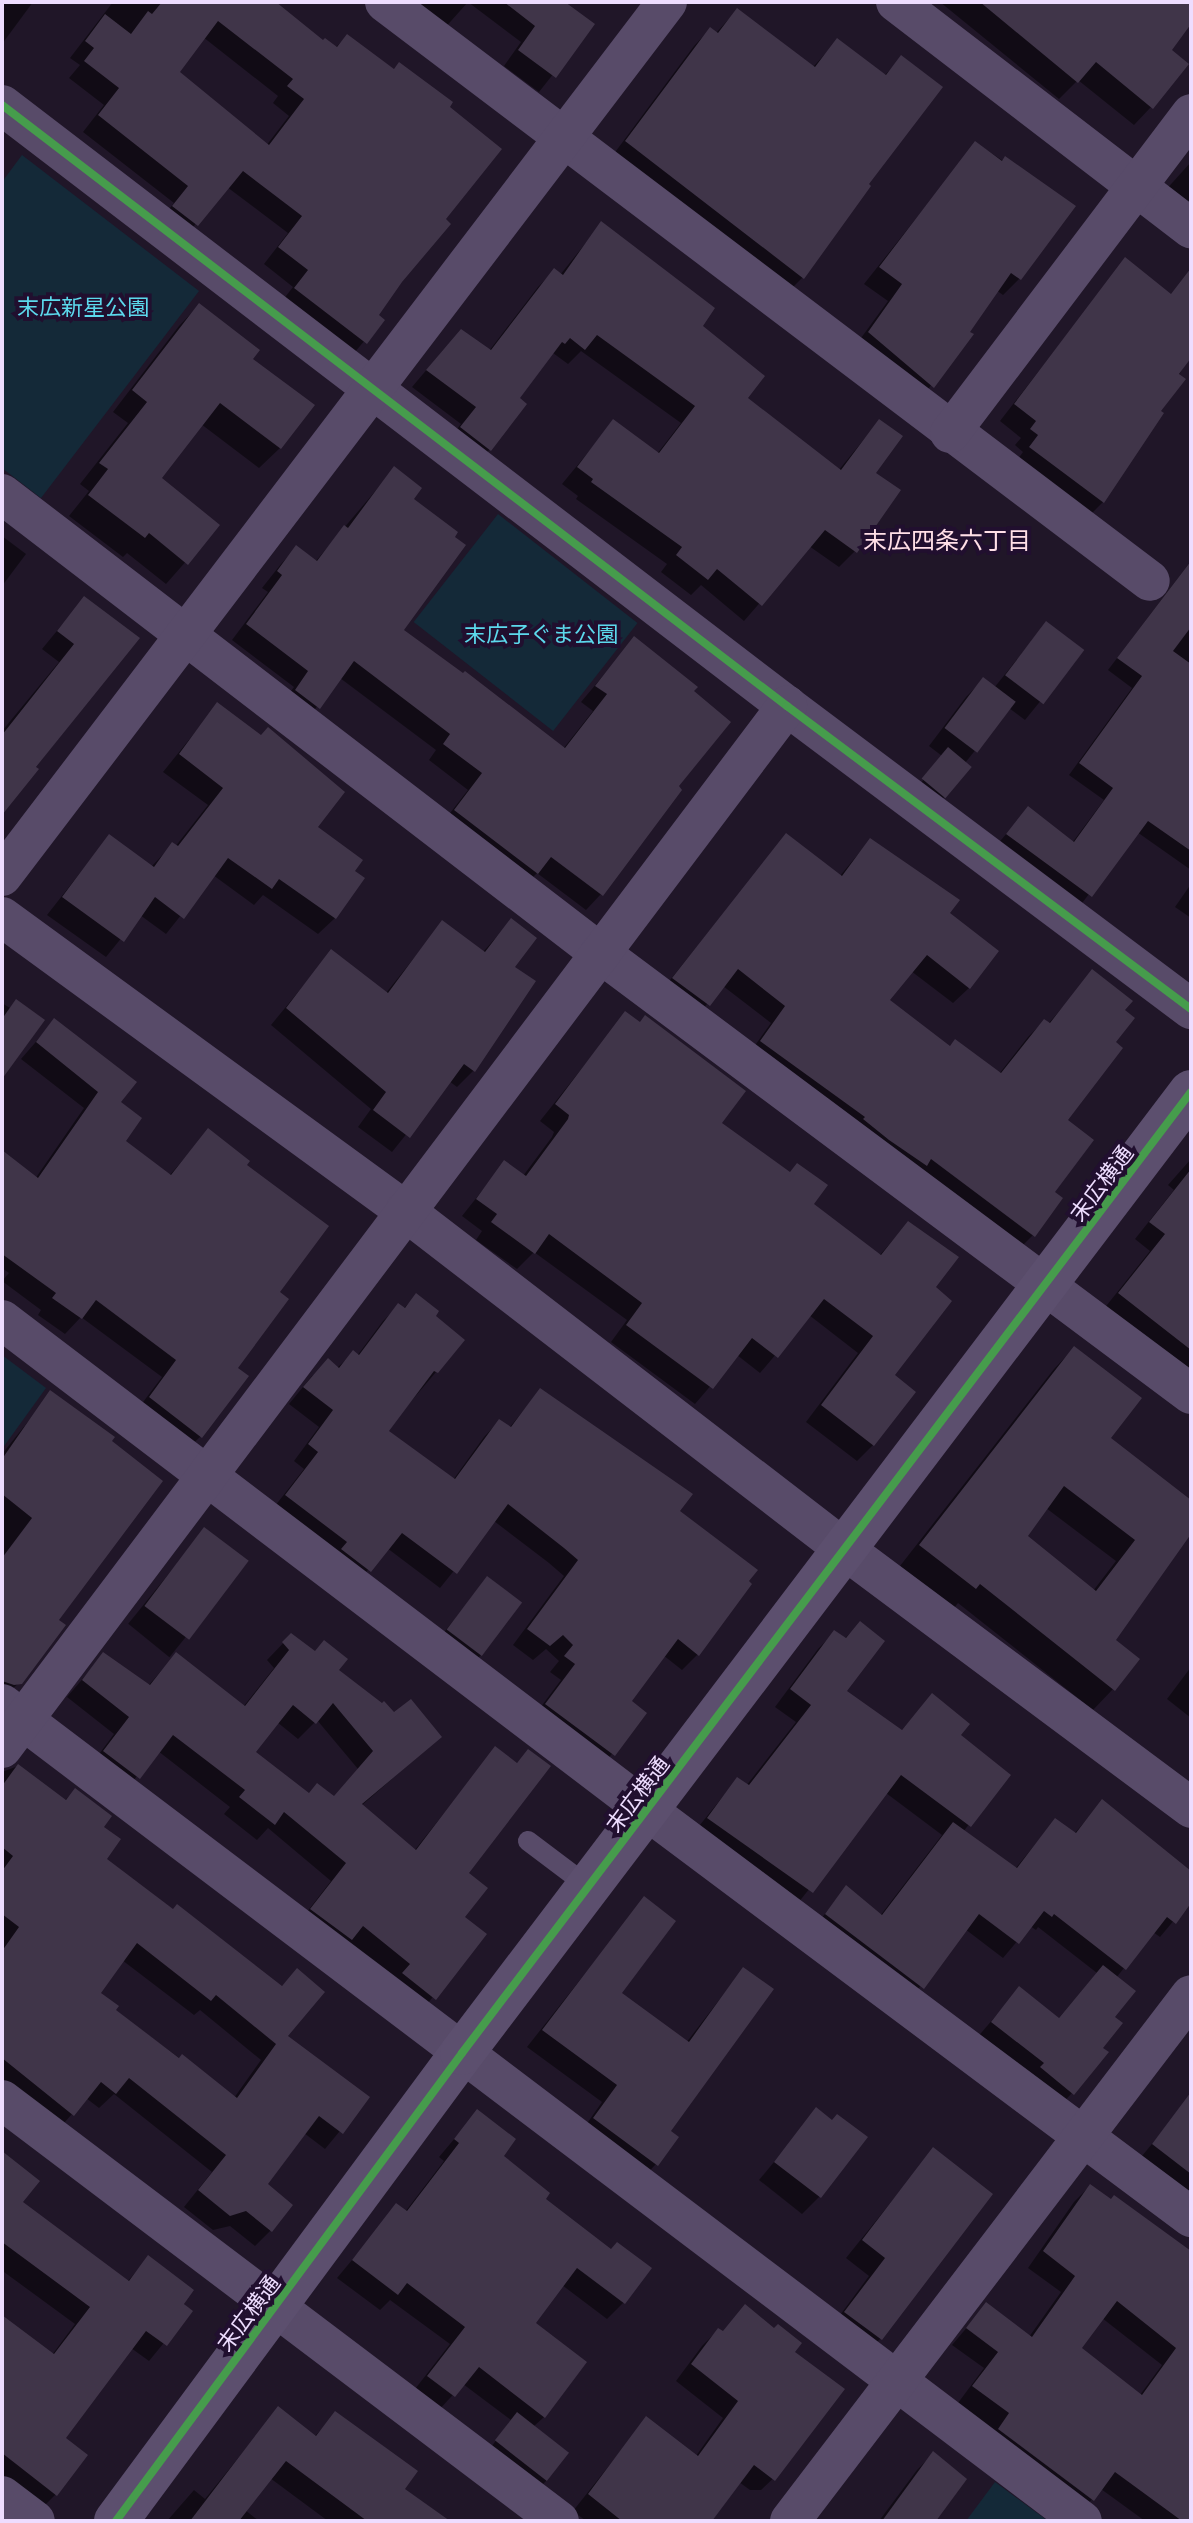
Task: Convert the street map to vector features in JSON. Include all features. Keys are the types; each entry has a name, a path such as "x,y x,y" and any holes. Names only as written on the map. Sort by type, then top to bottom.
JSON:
{"street":[{"path":"385,2 950,433 1150,581"},
{"path":"2,876 667,2"},
{"path":"896,2 1191,228"},
{"path":"2,105 787,706 1191,1009"},
{"path":"950,433 1191,114"},
{"path":"2,494 600,953 1191,1394"},
{"path":"787,706 207,1475 9,1724 462,2053 1082,2521"},
{"path":"2,917 405,1211 844,1549 1191,1808"},
{"name":"末広横通","path":"116,2521 462,2053 1048,1285 1191,1092"},
{"path":"2,1320 648,1811 1191,2217"},
{"path":"790,2521 1191,1995"},
{"path":"2,2100 559,2521"},
{"path":"2,2496 35,2521"}],"lane":[{"path":"528,1841 589,1887"}],"green space":[{"name":"末広新星公園","path":"22,155 199,291 41,498 2,468 2,182"},
{"name":"末広子ぐま公園","path":"498,514 637,623 553,731 414,622"},
{"path":"2,1355 46,1388 2,1449"},
{"path":"995,2482 1048,2521 966,2521"}],"building":[{"path":"162,2 276,2 323,40 325,38 337,47 347,34 394,69 399,62 453,102 450,107 502,149 446,219 451,224 402,282 379,315 385,320 367,344 294,288 308,270 278,247 302,216 243,171 198,226 172,206 188,186 98,115 119,88 84,61 94,48 85,41 105,14 131,34 148,11 152,14","holes":["218,21 293,79 287,86 304,99 269,145 180,72"]},
{"path":"504,2 565,2 595,24 556,78 518,50 535,26"},
{"path":"980,2 1191,2 1191,24 1172,50 1189,64 1153,109 1096,62 1078,83"},
{"path":"737,8 815,67 837,38 886,75 901,55 943,87 869,184 871,186 804,279 625,141 710,27 718,33"},
{"path":"975,141 1002,161 1005,156 1076,206 1021,280 1011,273 970,332 974,334 934,388 868,332 902,284 879,267"},
{"path":"601,221 715,308 703,326 765,376 748,398 841,470 879,419 903,436 876,473 901,490 857,553 825,530 762,606 717,569 708,580 676,555 682,547 591,482 593,479 577,467 613,419 659,453 695,406 597,335 585,350 570,338 565,344 562,342 520,398 527,404 491,451 460,427 476,407 426,370 461,329 491,350 554,268 563,275"},
{"path":"1125,257 1171,294 1191,268 1191,358 1179,374 1186,379 1161,411 1164,413 1104,503 1029,447 1038,435 1030,429 1036,421 1014,404"},
{"path":"199,303 260,350 253,359 315,405 281,449 220,403 162,478 220,525 188,565 149,533 145,538 88,495 108,469 99,463 147,402 132,390"},
{"path":"394,466 422,488 414,499 458,532 455,537 466,545 404,630 463,673 465,671 565,748 607,694 595,686 634,636 698,687 694,691 731,722 679,786 682,790 603,896 551,857 538,874 454,810 482,773 443,744 450,734 354,661 320,709 295,690 308,671 246,624 282,575 277,571 296,545 317,561 344,525 348,528"},
{"path":"1191,561 1191,627 1173,651 1191,664 1191,851 1148,821 1092,897 1006,834 1028,806 1074,842 1113,788 1079,763 1142,676 1117,658"},
{"path":"84,596 140,638 36,767 39,769 2,815 2,735 74,644 57,631"},
{"path":"1046,621 1084,650 1043,704 1005,675"},
{"path":"983,677 1016,702 977,753 944,728"},
{"path":"217,702 261,735 268,727 345,792 318,827 363,860 355,871 365,878 336,919 279,879 272,889 228,858 184,919 155,897 124,942 62,897 109,834 154,867 172,842 178,846 223,788 179,754"},
{"path":"948,747 972,767 945,798 922,778"},
{"path":"786,833 842,876 870,838 960,900 950,913 999,951 970,989 927,955 890,1000 950,1046 955,1039 1001,1073 1044,1019 1050,1023 1092,969 1133,1001 1125,1010 1135,1018 1116,1042 1123,1048 1068,1120 1094,1140 1055,1192 1063,1198 1035,1237 931,1159 927,1166 889,1140 863,1119 865,1117 760,1041 785,1006 738,969 710,1006 672,978"},
{"path":"511,918 537,938 515,967 536,981 475,1072 464,1064 410,1138 373,1110 386,1092 286,1008 331,949 388,993 442,920 485,952"},
{"path":"16,999 45,1020 2,1079 2,1019"},
{"path":"625,1011 640,1022 645,1015 746,1091 722,1123 790,1172 797,1163 828,1185 814,1204 881,1255 908,1221 959,1257 936,1287 952,1301 895,1375 916,1392 874,1446 821,1405 873,1336 824,1299 778,1358 752,1338 713,1389 626,1325 642,1303 549,1234 535,1254 491,1222 497,1214 476,1199 504,1160 526,1176 568,1119 569,1115 555,1104"},
{"path":"54,1018 137,1082 121,1102 142,1118 126,1141 171,1175 208,1128 250,1161 247,1165 329,1226 280,1292 289,1299 238,1368 249,1376 202,1438 149,1397 176,1360 96,1300 82,1319 52,1298 56,1293 2,1254 2,1150 38,1178 98,1092 36,1042"},
{"path":"1191,1169 1191,1350 1118,1293 1165,1234 1149,1222"},
{"path":"416,1293 439,1311 436,1316 465,1340 438,1373 434,1371 389,1431 455,1479 499,1419 511,1427 540,1388 693,1494 680,1511 758,1570 749,1581 752,1584 699,1656 678,1639 632,1701 647,1713 615,1756 545,1704 575,1664 564,1656 573,1645 563,1635 550,1646 527,1629 578,1560 564,1548 508,1504 457,1574 402,1533 371,1572 341,1549 347,1542 285,1495 318,1452 308,1444 333,1410 303,1387 328,1358 339,1368 353,1350 359,1355 398,1303 405,1308"},
{"path":"1074,1346 1142,1398 1111,1438 1191,1500 1191,1534 1116,1640 1140,1659 1115,1691 980,1584 976,1589 919,1545","holes":["1064,1486 1135,1540 1096,1591 1028,1536"]},
{"path":"50,1390 115,1437 112,1441 163,1481 59,1620 66,1625 22,1684 14,1685 2,1681 2,1558 32,1518 2,1494 2,1459"},
{"path":"204,1527 249,1561 189,1640 144,1606"},
{"path":"487,1576 522,1602 482,1656 447,1630"},
{"path":"860,1621 885,1641 847,1691 902,1730 932,1693 970,1724 961,1735 1011,1775 971,1827 901,1775 813,1893 707,1818 737,1777 749,1785 811,1705 790,1689 834,1630 846,1638"},
{"path":"291,1633 315,1651 324,1640 348,1659 339,1670 382,1703 384,1701 394,1712 411,1699 442,1737 362,1804 416,1850 495,1746 517,1763 528,1749 551,1766 469,1873 488,1888 465,1917 487,1934 436,2000 402,1973 410,1964 363,1926 352,1940 310,1909 346,1863 284,1812 275,1825 239,1797 245,1790 173,1735 140,1779 103,1751 129,1717 82,1680 103,1652 150,1685 176,1652 245,1706 289,1650 282,1642","holes":["333,1703 373,1751 334,1796 317,1783 309,1793 256,1752 293,1705 316,1724"]},
{"path":"18,1764 66,1800 75,1788 112,1816 104,1827 121,1839 107,1859 173,1909 177,1904 282,1986 297,1968 325,1992 288,2036 370,2097 343,2134 319,2116 268,2184 293,2205 272,2232 246,2211 230,2216 198,2190 226,2155 129,2078 116,2094 101,2082 74,2116 2,2058 2,1951 19,1927 2,1914 2,1871 13,1856 2,1847 2,1786","holes":["137,1943 211,2001 216,1995 276,2044 237,2098 182,2054 179,2058 116,2010 119,2006 101,1993"]},
{"path":"1102,1799 1191,1871 1191,1903 1176,1924 1167,1917 1126,1970 1054,1914 1052,1917 1044,1911 1019,1944 979,1914 924,1989 825,1914 846,1885 882,1915 953,1822 1017,1868 1055,1818 1076,1833"},
{"path":"644,1896 676,1921 622,1993 689,2042 743,1967 774,1989 671,2131 679,2137 658,2166 593,2118 617,2085 542,2030"},
{"path":"1103,1965 1136,1991 1115,2017 1123,2023 1103,2048 1109,2052 1074,2095 1040,2067 1044,2063 991,2022 1019,1986 1059,2018"},
{"path":"1191,2092 1191,2174 1152,2144"},
{"path":"816,2107 832,2120 837,2114 868,2137 821,2198 774,2162"},
{"path":"477,2109 516,2139 504,2156 550,2193 546,2199 611,2249 617,2242 652,2268 625,2304 577,2268 536,2323 587,2362 545,2418 479,2367 455,2397 427,2376 465,2327 407,2283 398,2295 352,2260 396,2203 407,2211 459,2143 454,2139"},
{"path":"933,2147 993,2194 882,2340 844,2312 885,2258 862,2240"},
{"path":"2,2151 40,2181 23,2202 129,2281 148,2255 194,2290 184,2304 193,2311 167,2346 146,2331 66,2438 88,2455 57,2496 2,2453 2,2315 54,2354 90,2307 2,2242"},
{"path":"1090,2184 1111,2199 1114,2195 1191,2251 1191,2521 1182,2521 1115,2472 1094,2501 998,2429 1009,2413 972,2386 998,2352 966,2328 986,2302 1032,2337 1075,2276 1043,2251","holes":["1117,2301 1176,2348 1142,2395 1082,2348"]},
{"path":"745,2304 774,2328 778,2324 802,2343 795,2352 845,2389 775,2481 754,2465 712,2521 622,2521 588,2494 646,2416 698,2456 738,2401 691,2364 718,2328 723,2331"},
{"path":"278,2406 316,2436 335,2411 418,2471 405,2489 450,2521 367,2521 286,2461 239,2521 190,2521"},
{"path":"517,2412 569,2453 547,2481 495,2440"},
{"path":"933,2451 967,2479 936,2521 882,2521"}],"cycle path":[{"path":"2,105 787,706 1191,1009"},
{"path":"116,2521 462,2053 1191,1092"}],"district":[{"name":"末広四条六丁目","path":"947,541"}]}
